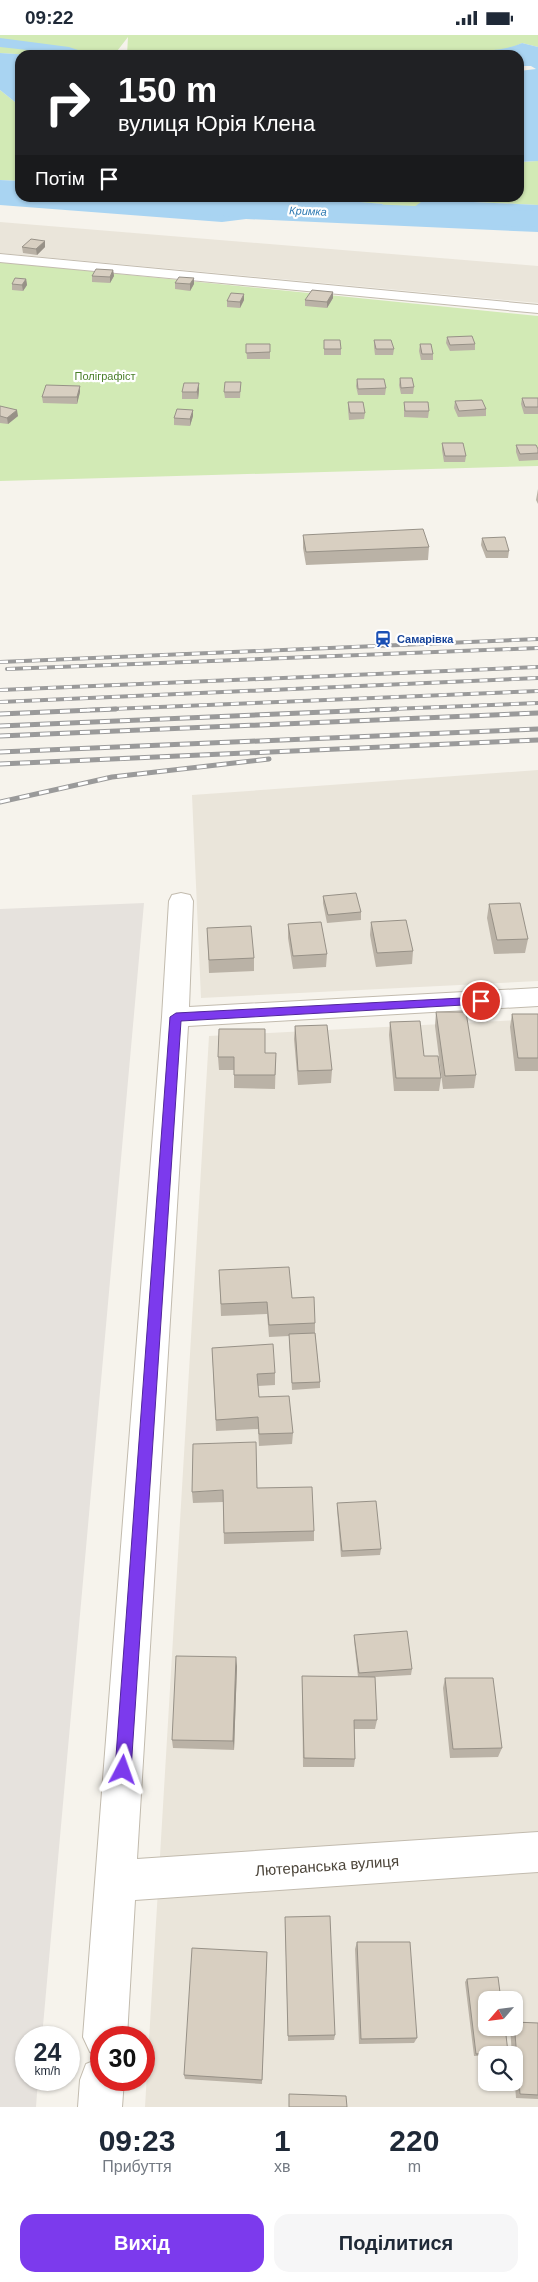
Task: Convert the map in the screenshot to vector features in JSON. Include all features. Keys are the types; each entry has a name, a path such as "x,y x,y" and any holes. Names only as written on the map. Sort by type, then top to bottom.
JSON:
{"street":[{"path":"0,258 538,309"},
{"path":"105,2026 176,1017 181,901"},
{"path":"176,1017 538,997"},
{"name":"Лютеранська вулиця","path":"115,1881 538,1852"},
{"path":"100,2107 101,2091"}],"shaded area":[{"path":"0,222 538,266 538,303 0,253"},
{"path":"538,770 538,981 201,998 192,795"},
{"path":"144,903 43,2026 15,2026 15,2091 37,2091 36,2107 0,2107 0,909"},
{"path":"538,1019 538,2107 145,2107 146,2091 155,2091 155,2026 150,2026 209,1036"}],"green space":[{"path":"0,35 538,35 538,47 522,43 508,50 127,50 128,37 118,50 15,50 15,54 0,53"},
{"path":"0,90 15,102 15,181 0,180"},
{"path":"538,161 538,205 474,202 524,202 524,162"},
{"path":"221,202 253,202 241,214 225,212"},
{"path":"352,202 450,202 395,222 376,217 383,204"},
{"name":"Поліграфіст","path":"0,262 538,316 538,466 0,481"}],"water":[{"path":"0,38 69,47 78,50 27,50 0,47"},
{"path":"522,43 538,47 538,161 524,162 524,70 536,69 531,66 524,66 524,50 490,50"},
{"path":"0,53 15,54 15,102 0,90"},
{"path":"0,180 15,181 15,202 221,202 225,212 241,214 253,202 360,202 383,204 376,217 395,222 416,215 410,210 421,202 538,205 538,232 246,219 222,222 0,205"}],"building":[{"path":"31,239 45,241 36,249 22,247"},
{"path":"96,269 113,270 110,277 92,276"},
{"path":"179,277 194,278 190,284 175,283"},
{"path":"15,278 26,279 22,285 12,284"},
{"path":"312,290 333,292 327,302 305,300"},
{"path":"231,293 244,294 240,302 227,301"},
{"path":"472,336 475,344 450,345 447,337"},
{"path":"324,340 340,340 341,349 324,349"},
{"path":"374,340 391,340 394,349 376,349"},
{"path":"246,344 270,344 270,352 246,353"},
{"path":"420,344 431,344 433,354 422,354"},
{"path":"400,378 412,378 414,387 401,388"},
{"path":"357,379 384,379 386,388 358,389"},
{"path":"225,382 241,382 240,392 224,392"},
{"path":"184,383 199,383 197,392 182,392"},
{"path":"46,385 80,386 77,397 42,397"},
{"path":"522,398 538,398 538,407 525,407"},
{"path":"482,400 486,409 459,411 455,401"},
{"path":"348,402 363,402 365,413 350,413"},
{"path":"404,402 428,402 429,411 405,411"},
{"path":"0,406 17,410 7,418 0,416"},
{"path":"177,409 193,410 190,419 174,418"},
{"path":"442,443 463,443 466,456 445,456"},
{"path":"516,445 536,445 538,453 520,454"},
{"path":"423,529 429,547 306,552 303,535"},
{"path":"505,537 509,551 487,551 482,538"},
{"path":"356,893 361,912 328,915 323,896"},
{"path":"520,903 528,939 497,940 489,904"},
{"path":"406,920 413,951 377,953 371,922"},
{"path":"321,922 327,954 293,956 288,924"},
{"path":"251,926 254,958 209,960 207,928"},
{"path":"436,1012 466,1012 476,1075 445,1076"},
{"path":"512,1014 538,1014 538,1058 518,1058"},
{"path":"420,1021 424,1056 438,1056 441,1078 396,1078 390,1022"},
{"path":"327,1025 332,1070 298,1071 295,1026"},
{"path":"219,1029 265,1029 265,1053 276,1053 275,1075 234,1075 234,1057 218,1057"},
{"path":"289,1267 292,1298 314,1297 315,1323 269,1325 267,1302 221,1304 219,1270"},
{"path":"315,1333 320,1382 292,1383 289,1334"},
{"path":"273,1344 275,1373 257,1374 259,1397 289,1396 293,1433 259,1434 258,1417 216,1420 212,1348"},
{"path":"256,1442 257,1488 312,1487 314,1531 224,1533 223,1490 192,1492 193,1444"},
{"path":"376,1501 381,1549 342,1551 337,1503"},
{"path":"407,1631 412,1669 359,1673 354,1635"},
{"path":"176,1656 236,1657 233,1741 172,1740"},
{"path":"302,1676 375,1677 377,1720 354,1720 355,1759 304,1758"},
{"path":"445,1678 493,1678 502,1748 453,1749"},
{"path":"330,1916 335,2035 288,2036 285,1917"},
{"path":"357,1942 410,1942 417,2038 361,2039"},
{"path":"192,1948 267,1952 262,2080 184,2075"},
{"path":"498,1977 500,1991 478,1991 478,2036 506,2036 507,2046 478,2046 478,2054 476,2054 467,1979"},
{"path":"523,2022 538,2023 538,2095 520,2094 520,2091 523,2091 523,2046 516,2046 515,2036 523,2036"},
{"path":"289,2094 346,2096 347,2107 289,2107"}],"waterway":[{"name":"Кримка","path":"144,202 237,209 538,219"}],"railway":[{"path":"0,662 538,639"},
{"path":"7,669 538,648"},
{"path":"0,690 538,667"},
{"path":"0,702 538,678"},
{"path":"87,710 538,691"},
{"path":"367,710 538,703"},
{"path":"0,714 116,709"},
{"path":"0,726 396,709"},
{"path":"0,736 538,713"},
{"path":"0,752 538,729"},
{"path":"0,764 538,740"},
{"path":"0,802 112,777 269,759"}],"place":[{"name":"Самарівка","path":"383,639"}],"route":[{"path":"123,1770 176,1017 481,1001"}]}
